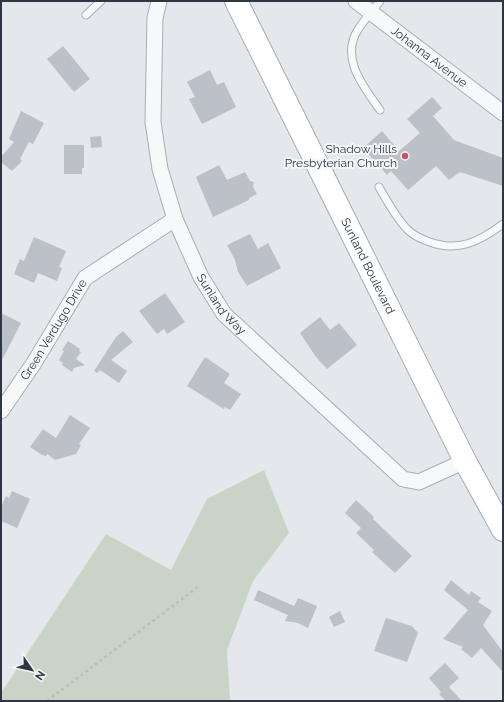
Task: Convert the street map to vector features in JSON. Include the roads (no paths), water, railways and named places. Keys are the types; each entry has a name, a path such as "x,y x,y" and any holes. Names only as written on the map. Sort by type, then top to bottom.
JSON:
{"main road":[{"name":"Sunland Boulevard","path":"236,1 465,461 503,530"}],"street":[{"name":"Sunland Way","path":"159,1 155,18 152,122 160,169 176,219 201,277 224,314 403,479 419,482 465,461"},
{"name":"Johanna Avenue","path":"356,1 376,7 503,113"},
{"name":"Green Verdugo Drive","path":"1,411 34,363 85,278 176,219"}],"lane":[{"path":"86,15 101,1"},
{"path":"376,7 358,29 352,43 351,59 358,79 380,110"},
{"path":"378,188 407,229 418,237 439,246 465,245 485,238 503,224"}],"place":[{"name":"Shadow Hills Presbyterian Church","path":"405,156"}]}
